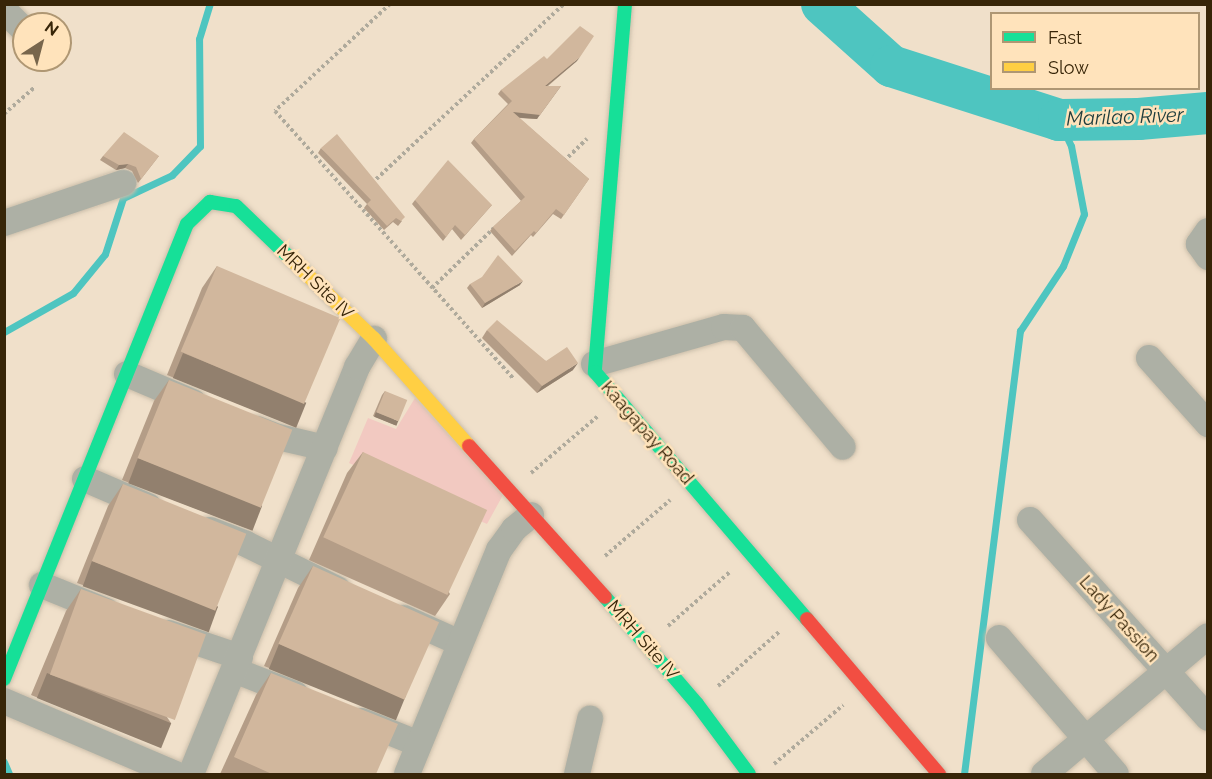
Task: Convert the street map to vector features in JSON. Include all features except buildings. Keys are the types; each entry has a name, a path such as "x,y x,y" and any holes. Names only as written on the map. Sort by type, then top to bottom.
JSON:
{"street":[{"name":"Kaagapay Road","path":"625,4 594,364 600,379 939,774"},
{"path":"4,223 123,183"},
{"name":"MRH Site IV","path":"4,679 187,224 210,202 236,206 374,339 648,645 698,704 749,774"},
{"path":"1208,231 1199,244 1208,257"},
{"path":"594,364 724,327 743,328 802,402 843,447"},
{"path":"191,774 357,367 374,339"},
{"path":"1149,358 1208,424"},
{"path":"127,375 278,438 325,447"},
{"path":"85,479 246,544 355,597"},
{"path":"407,774 499,550 514,529 531,515"},
{"name":"Lady Passion","path":"1030,520 1208,718"},
{"path":"42,585 237,664 329,708 419,744"},
{"path":"386,611 460,643"},
{"path":"1044,774 1208,636"},
{"path":"999,639 1116,774"},
{"path":"4,701 175,774"},
{"path":"577,774 590,719"}],"path":[{"path":"390,4 275,111 513,378"},
{"path":"372,184 564,4"},
{"path":"4,114 35,87"},
{"path":"559,166 615,112"},
{"path":"354,200 363,192"},
{"path":"432,288 500,223"},
{"path":"510,492 618,399"},
{"path":"584,574 690,483"},
{"path":"648,645 749,555"},
{"path":"698,704 801,613"},
{"path":"770,767 864,687"}],"shaded area":[{"path":"415,398 503,495 487,524 349,463 368,418 396,429"}],"waterway":[{"path":"4,332 73,293 105,254 123,198 172,175 200,146 199,39 210,4"},
{"name":"Marilao River","path":"822,4 891,66 1059,120 1139,119 1208,113"},
{"path":"964,774 1020,331 1063,266 1084,214 1071,146 1059,120"},
{"path":"4,762 9,774"}],"traffic: fast":[{"path":"625,4 595,372 807,619"},
{"path":"4,679 187,224 210,202 236,206 291,259"},
{"path":"605,597 697,704 749,774"}],"traffic: slow":[{"path":"291,259 374,339 469,446"}],"traffic: jam":[{"path":"469,446 605,597"},
{"path":"807,619 939,774"}]}
